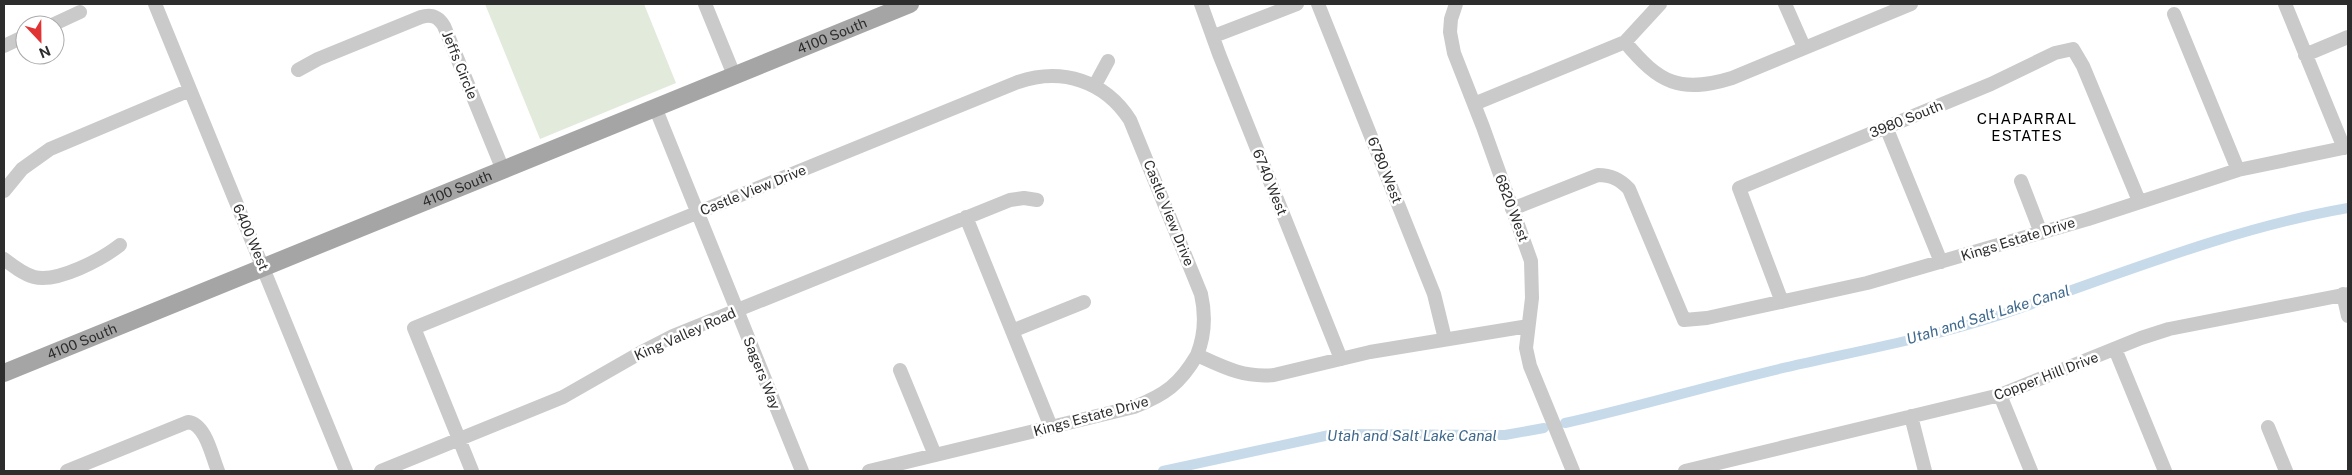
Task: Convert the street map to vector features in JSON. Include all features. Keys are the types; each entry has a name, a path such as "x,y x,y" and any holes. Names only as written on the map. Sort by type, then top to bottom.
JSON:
{"main road":[{"name":"4100 South","path":"4,373 910,4"}],"street":[{"name":"6400 West","path":"155,4 346,471"},
{"name":"6740 West","path":"1201,4 1219,54 1341,359"},
{"path":"1214,36 1297,4"},
{"name":"6780 West","path":"1318,4 1434,294 1445,339"},
{"name":"6820 West","path":"1456,4 1451,19 1451,41 1531,262 1532,289 1526,348 1530,366 1573,471"},
{"path":"1474,104 1625,42 1660,4"},
{"path":"1786,4 1804,47"},
{"path":"1625,42 1652,71 1670,81 1686,85 1707,86 1732,78 1911,4"},
{"path":"2285,4 2305,55 2346,147"},
{"path":"709,5 734,76"},
{"path":"65,19 80,12"},
{"path":"2174,14 2238,170"},
{"name":"Jeffs Circle","path":"298,70 318,59 421,17 429,15 436,17 444,26 502,170"},
{"path":"2305,55 2348,37"},
{"name":"3980 South","path":"1782,302 1739,188 1991,84 2056,53 2073,49 2083,66 2138,201"},
{"path":"1095,85 1108,61"},
{"name":"Castle View Drive","path":"459,439 414,328 1028,79 1048,75 1067,76 1095,85 1116,101 1130,120 1198,286 1205,319 1203,338 1197,356"},
{"path":"4,191 22,169 50,149 190,90"},
{"name":"Sagers Way","path":"655,107 802,471"},
{"path":"1886,126 1941,262"},
{"name":"Kings Estate Drive","path":"1512,209 1598,175 1616,178 1629,189 1684,320 1708,318 1866,283 2041,233 2238,170 2346,147"},
{"path":"2021,181 2041,233"},
{"name":"King Valley Road","path":"381,471 563,397 652,346 737,310 1010,200 1019,198 1037,200"},
{"path":"966,218 1051,427"},
{"path":"4,259 24,273 35,277 48,278 102,258 120,245"},
{"path":"2346,294 2348,316"},
{"name":"Copper Hill Drive","path":"1692,470 2000,395 2169,329 2346,294"},
{"path":"1012,331 1084,302"},
{"path":"1197,356 1232,372 1258,377 1445,339 1528,326"},
{"path":"2115,349 2165,471"},
{"name":"Kings Estate Drive","path":"869,471 1134,407 1155,399 1174,387 1186,374 1197,356"},
{"path":"900,370 935,456"},
{"path":"2000,395 2031,471"},
{"path":"1911,416 1925,471"},
{"path":"67,471 182,424 194,423 201,430 218,471"},
{"path":"2268,427 2286,471"},
{"path":"459,439 472,471"}],"green space":[{"path":"485,4 644,4 676,83 540,139"}],"waterway":[{"name":"Utah and Salt Lake Canal","path":"1565,423 1970,324 2215,241 2303,217 2348,208"},
{"name":"Utah and Salt Lake Canal","path":"1163,471 1334,434 1505,435 1544,428"}],"district":[{"name":"CHAPARRAL ESTATES","path":"2027,128"}]}
